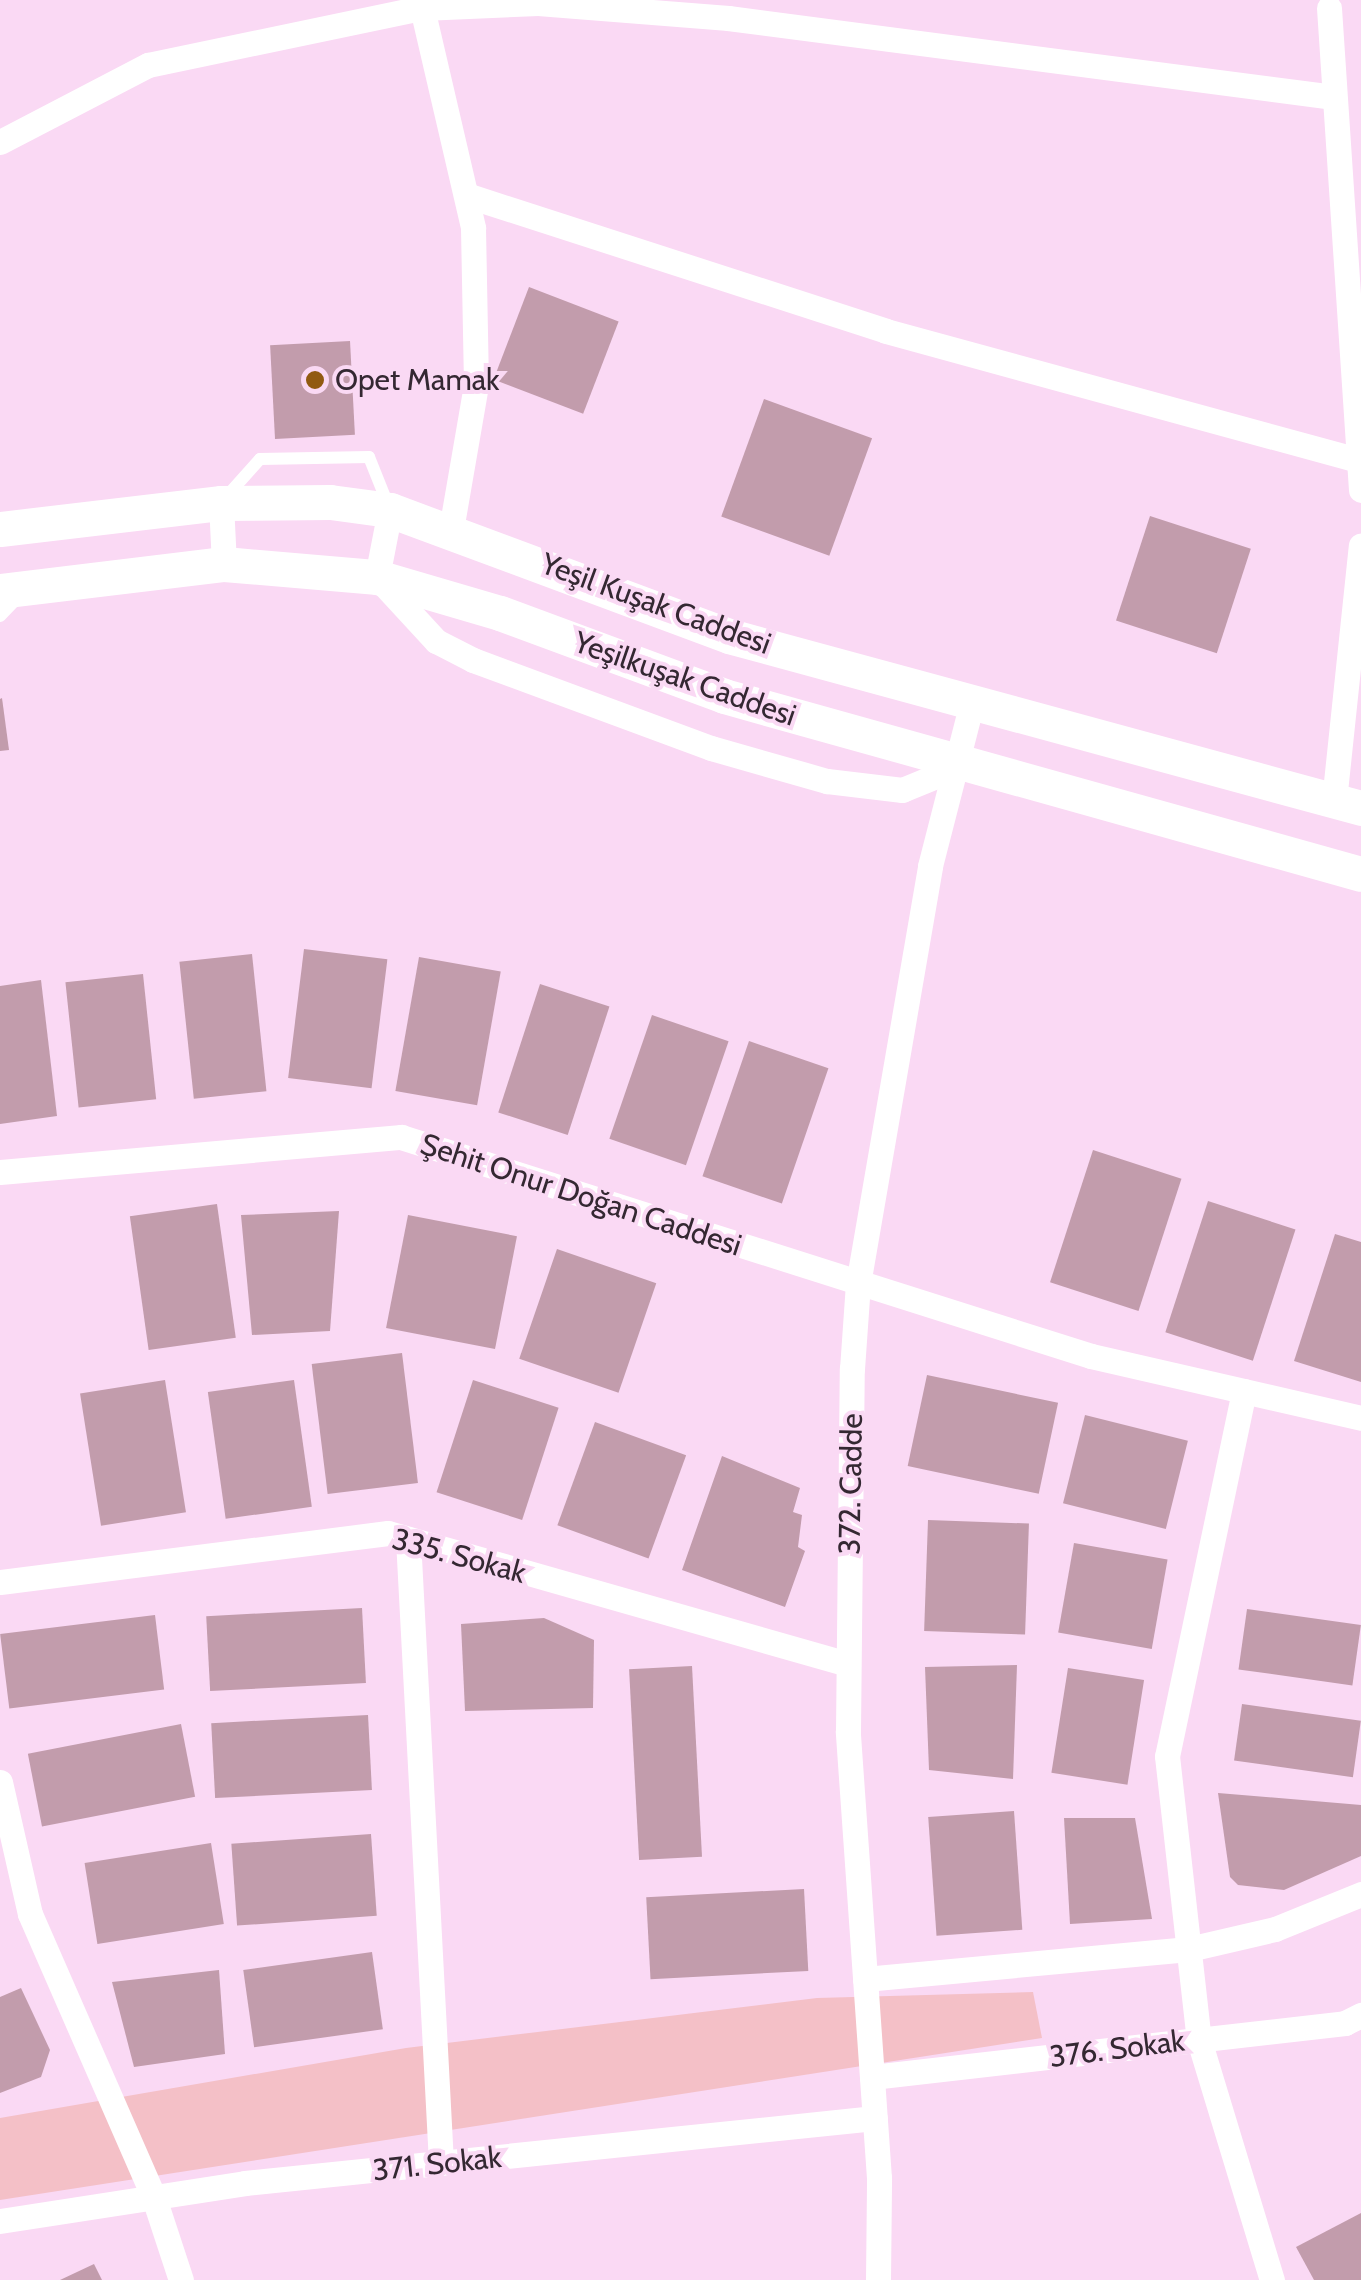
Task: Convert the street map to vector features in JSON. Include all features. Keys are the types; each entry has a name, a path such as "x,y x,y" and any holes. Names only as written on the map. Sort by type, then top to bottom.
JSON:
{"main road":[{"name":"Yeşil Kuşak Caddesi","path":"0,529 221,503 330,502 390,510 729,636 1348,804"},
{"name":"Yeşilkuşak Caddesi","path":"13,590 224,564 377,577 500,612 724,696 958,766 1168,816 1361,874"}],"street":[{"path":"0,142 148,65 420,4 538,3 728,18 1334,97"},
{"path":"420,4 474,228 476,385 451,530"},
{"path":"1329,8 1334,97 1351,225 1361,490"},
{"path":"466,195 886,331 1359,460"},
{"path":"221,503 224,564"},
{"path":"390,510 377,577 418,625 460,654 532,687 711,748 882,791 922,784 958,766"},
{"path":"1348,804 1361,545"},
{"name":"372. Cadde","path":"878,2280 874,2118 848,1664 858,1284 930,866 973,700"},
{"name":"Şehit Onur Doğan Caddesi","path":"0,1172 401,1137 1092,1356 1361,1418"},
{"path":"1244,1391 1167,1756 1199,2040 1272,2280"},
{"name":"335. Sokak","path":"0,1582 388,1534 848,1664"},
{"path":"408,1539 441,2163"},
{"path":"0,1782 30,1914 154,2198 181,2280"},
{"path":"865,1979 1189,1949 1274,1929 1361,1894"},
{"name":"376. Sokak","path":"872,2077 1345,2023 1361,2015"},
{"name":"371. Sokak","path":"0,2220 441,2163 874,2118"}],"lane":[{"path":"221,503 260,459 369,457 390,510"},
{"path":"0,616 13,590"}],"shaded area":[{"path":"1033,1992 1042,2038 0,2200 0,2118 406,2048 817,1998"}],"building":[{"path":"529,287 619,321 583,414 494,379"},
{"path":"350,341 355,435 275,439 270,345"},
{"path":"764,399 872,438 829,556 721,516"},
{"path":"1150,516 1251,549 1217,653 1116,621"},
{"path":"0,699 9,750 0,751"},
{"path":"304,949 387,959 372,1088 288,1078"},
{"path":"252,954 266,1091 194,1099 179,962"},
{"path":"419,957 501,971 477,1105 395,1091"},
{"path":"143,974 156,1099 79,1107 65,982"},
{"path":"41,980 57,1116 0,1124 0,986"},
{"path":"540,984 609,1007 568,1135 498,1112"},
{"path":"652,1015 729,1041 686,1165 609,1139"},
{"path":"749,1041 828,1068 782,1204 702,1176"},
{"path":"1093,1150 1181,1179 1138,1311 1050,1282"},
{"path":"1208,1201 1295,1229 1253,1361 1165,1332"},
{"path":"217,1204 236,1338 149,1350 130,1216"},
{"path":"339,1211 330,1331 252,1335 241,1215"},
{"path":"408,1215 517,1236 495,1349 386,1328"},
{"path":"1335,1234 1361,1242 1361,1382 1294,1361"},
{"path":"557,1249 656,1283 619,1393 519,1359"},
{"path":"402,1353 418,1483 328,1494 312,1364"},
{"path":"927,1375 1058,1403 1039,1494 908,1466"},
{"path":"165,1380 186,1512 101,1526 80,1393"},
{"path":"294,1380 312,1507 226,1519 208,1392"},
{"path":"473,1380 559,1408 522,1520 437,1492"},
{"path":"1085,1415 1188,1441 1166,1529 1063,1503"},
{"path":"595,1422 686,1455 649,1559 557,1525"},
{"path":"722,1456 800,1488 793,1512 802,1515 798,1547 805,1551 785,1607 682,1570"},
{"path":"928,1520 1029,1524 1025,1634 924,1631"},
{"path":"1074,1543 1168,1559 1152,1649 1058,1633"},
{"path":"362,1608 366,1683 210,1691 206,1616"},
{"path":"1247,1609 1361,1625 1352,1685 1239,1669"},
{"path":"155,1615 164,1689 9,1708 0,1634"},
{"path":"544,1618 594,1640 593,1708 465,1711 461,1624"},
{"path":"1017,1665 1013,1779 929,1770 925,1667"},
{"path":"692,1666 702,1857 639,1860 629,1669"},
{"path":"1068,1668 1144,1680 1127,1785 1051,1773"},
{"path":"1242,1704 1361,1721 1353,1777 1234,1760"},
{"path":"368,1715 372,1790 215,1798 211,1723"},
{"path":"181,1724 195,1797 42,1826 28,1754"},
{"path":"1218,1793 1361,1805 1361,1856 1284,1890 1238,1885 1230,1877"},
{"path":"1014,1811 1022,1930 937,1936 928,1817"},
{"path":"1064,1818 1135,1818 1152,1919 1070,1924"},
{"path":"371,1834 377,1916 237,1926 231,1844"},
{"path":"211,1843 224,1924 97,1944 85,1863"},
{"path":"804,1889 808,1971 651,1979 646,1897"},
{"path":"372,1952 383,2029 254,2047 243,1970"},
{"path":"219,1970 225,2054 134,2067 112,1982"},
{"path":"21,1988 50,2050 41,2077 0,2093 0,1997"},
{"path":"1361,2213 1361,2280 1314,2280 1296,2247"},
{"path":"94,2264 102,2280 60,2280"}],"place":[{"name":"Opet Mamak","path":"315,380"}]}
